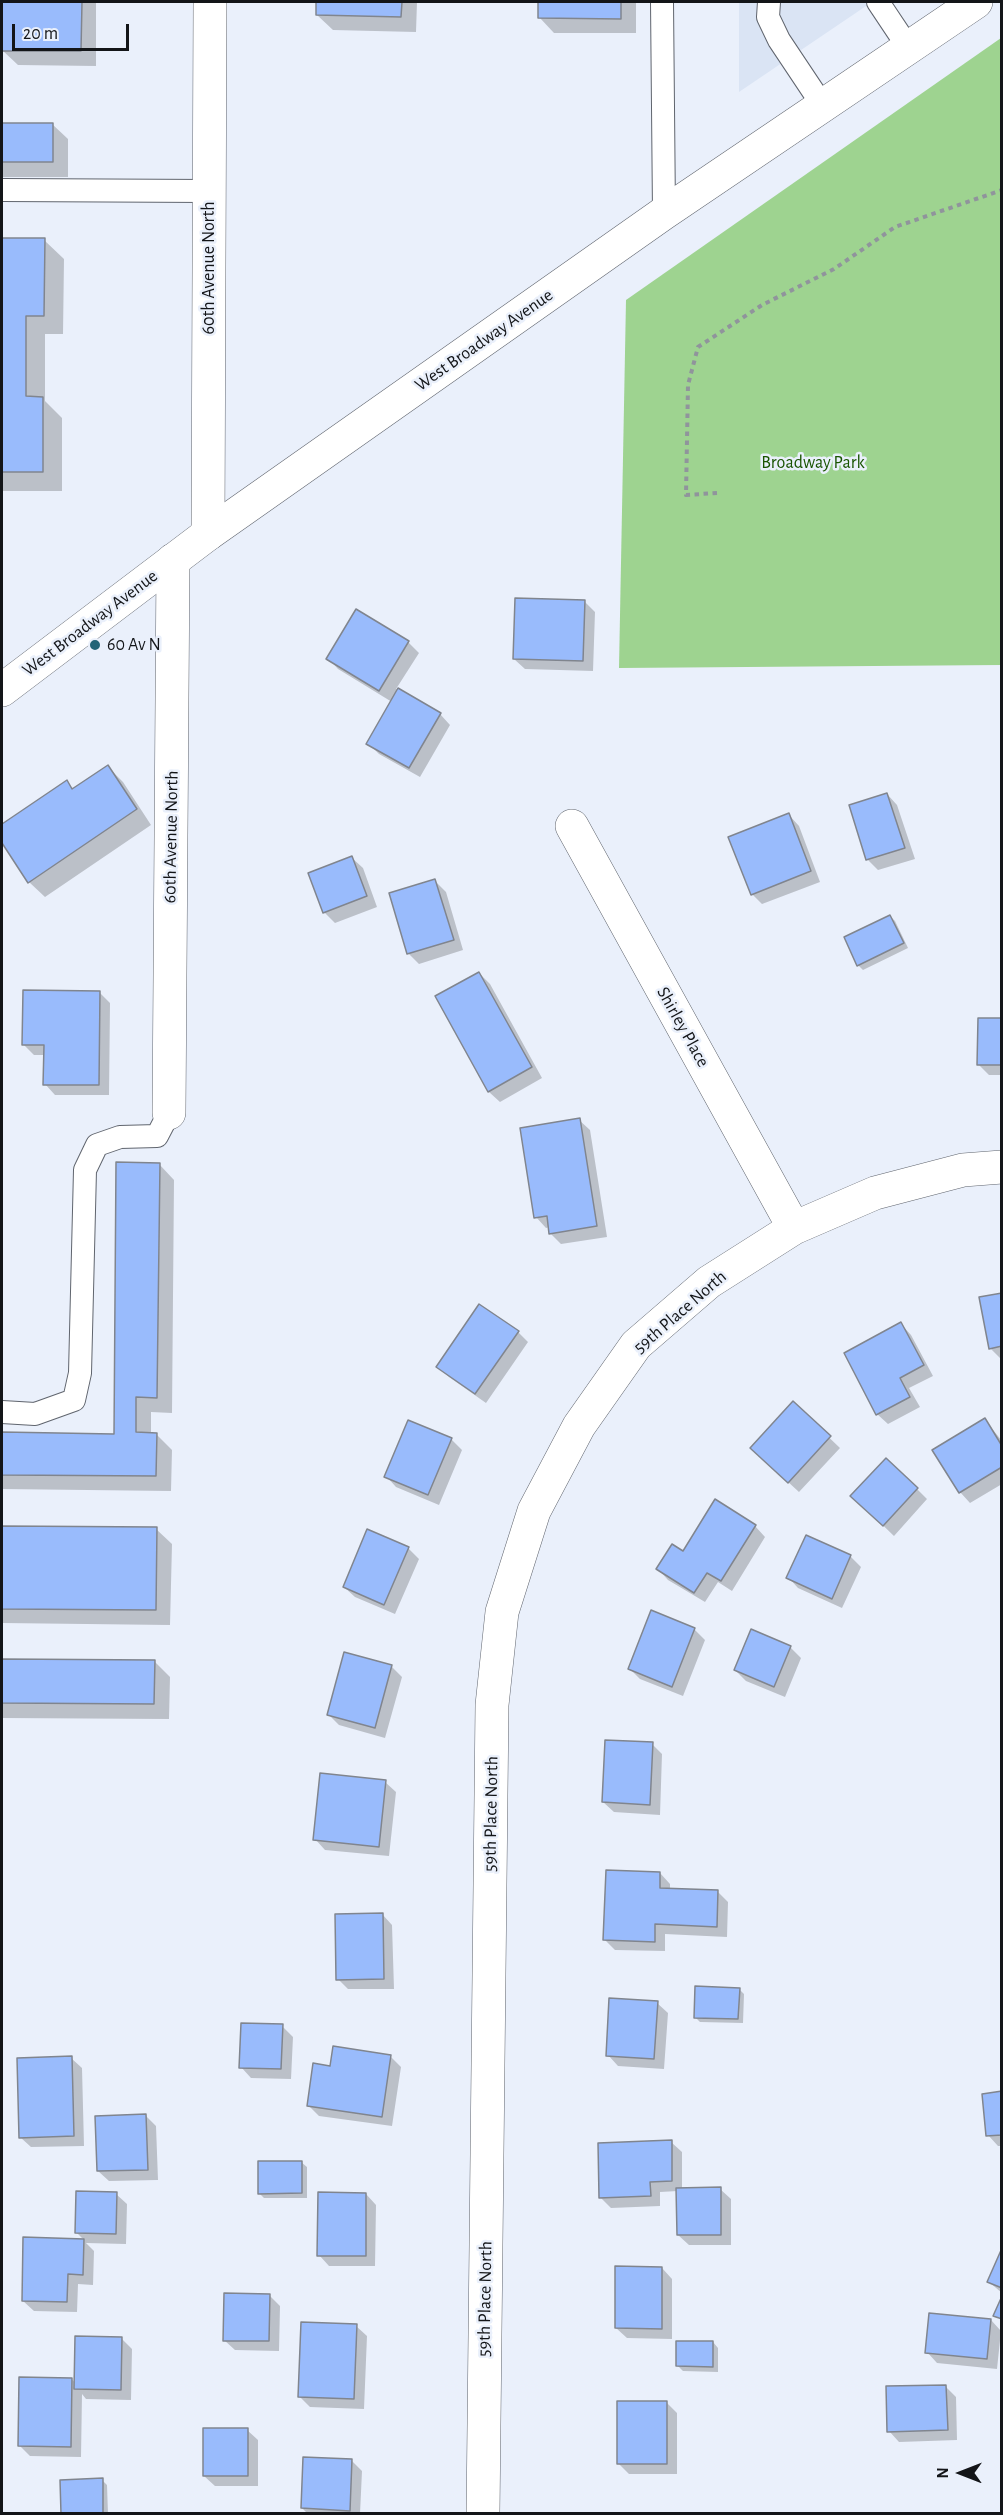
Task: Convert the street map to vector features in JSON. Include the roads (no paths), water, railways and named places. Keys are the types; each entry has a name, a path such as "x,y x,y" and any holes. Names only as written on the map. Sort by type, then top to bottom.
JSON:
{"street":[{"name":"60th Avenue North","path":"208,534 210,2"},
{"name":"West Broadway Avenue","path":"2,690 208,534 664,213 976,2"},
{"name":"60th Avenue North","path":"169,1113 173,560"},
{"name":"Shirley Place","path":"572,826 794,1228"},
{"name":"59th Place North","path":"483,2514 492,1705 502,1612 534,1511 579,1426 636,1345 709,1282 794,1228 875,1193 963,1170 1002,1167"}],"lane":[{"path":"662,2 664,213"},
{"path":"769,2 768,17 779,40 823,106"},
{"path":"878,2 908,47"},
{"path":"2,190 209,191"},
{"path":"2,1412 35,1414 74,1400 80,1373 85,1170 97,1145 120,1137 157,1136 169,1113"}],"place":[{"name":"60 Av N","path":"95,645"}],"park label":[{"name":"Broadway Park","path":"813,463"}]}
